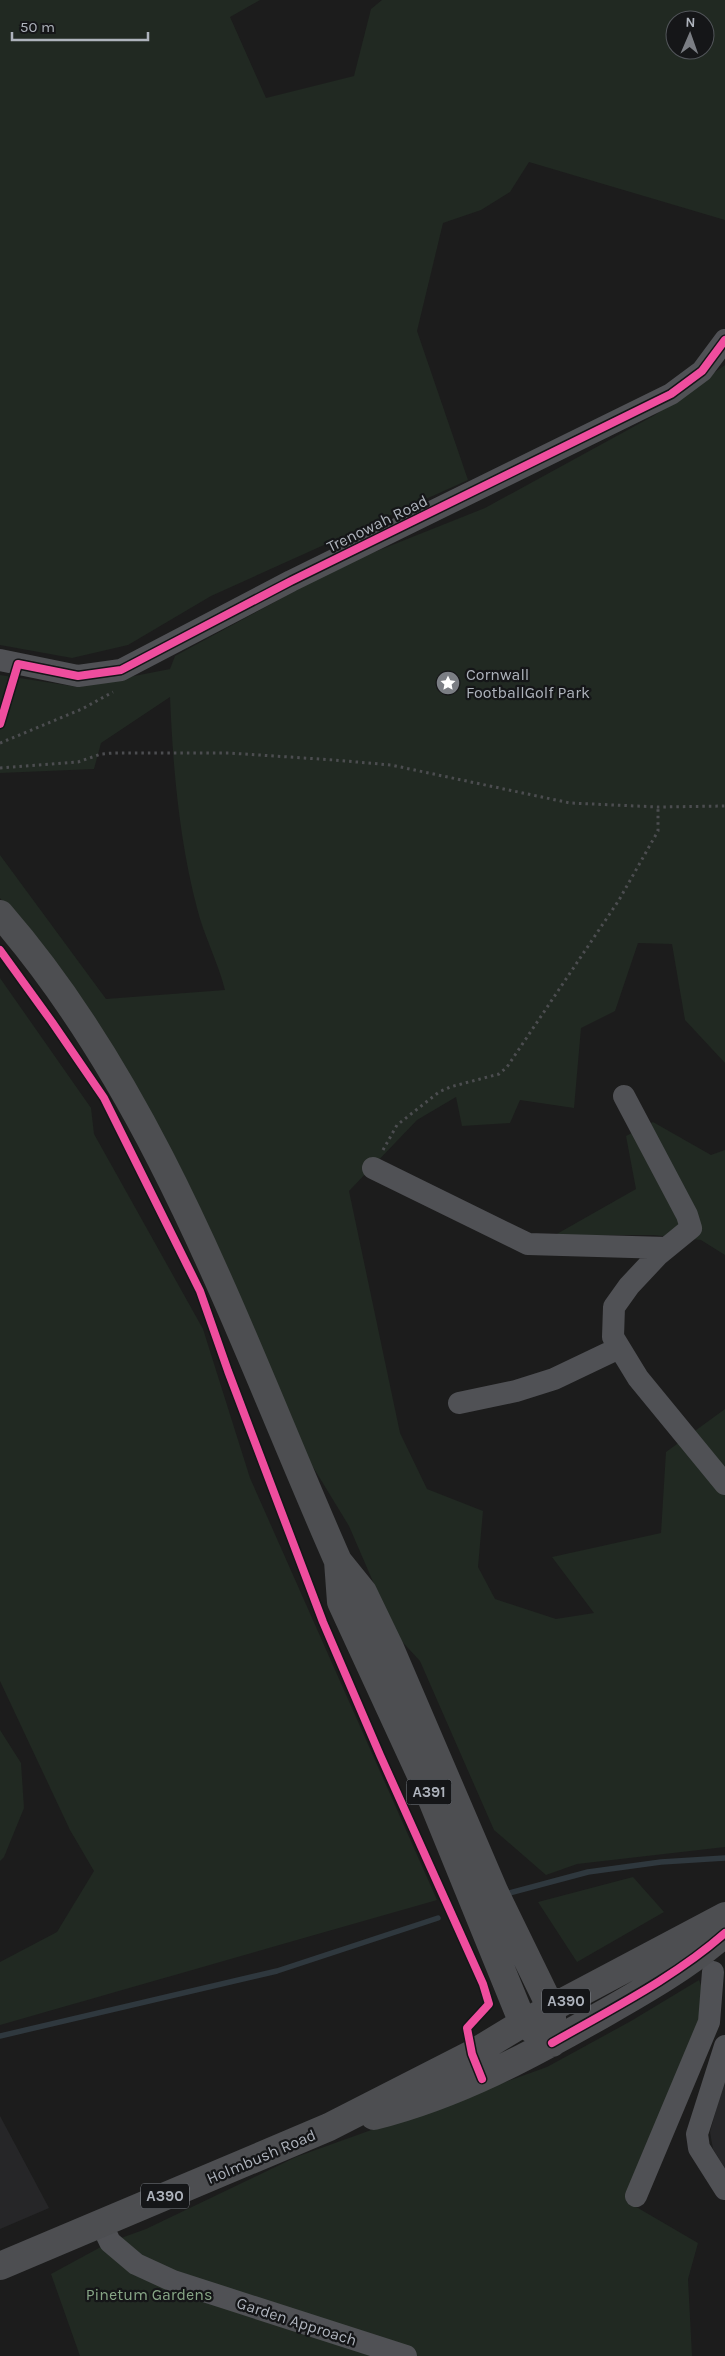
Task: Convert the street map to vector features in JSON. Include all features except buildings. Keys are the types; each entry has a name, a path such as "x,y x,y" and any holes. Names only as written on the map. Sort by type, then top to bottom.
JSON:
{"highway":[{"name":"A391","path":"0,914 26,944 122,1085 193,1227 338,1561 363,1592 390,1648 495,1893 552,2010 552,2043"},
{"name":"A391","path":"338,1561 341,1602 430,1794 523,2023"},
{"name":"A390","path":"329,2127 472,2054 523,2023 552,2010 702,1953 725,1916"},
{"name":"A390","path":"329,2127 419,2103 482,2079 552,2043 644,1990 702,1953 725,1933"},
{"path":"523,2023 552,2043"},
{"name":"Holmbush Road","path":"0,2266 105,2233 329,2127"}],"street":[{"name":"Trenowah Road","path":"0,660 78,676 121,670 291,581 671,394 702,372 725,340"},
{"path":"624,1096 687,1215 691,1228 666,1248 629,1286 614,1307 612,1337 638,1378 725,1484"},
{"path":"372,1168 528,1244 666,1248"},
{"path":"458,1403 516,1391 554,1379 619,1348"},
{"path":"702,1953 725,2024"},
{"path":"636,2196 709,2022 702,1953"},
{"path":"725,2046 696,2134 699,2148 725,2189"},
{"name":"Garden Approach","path":"105,2233 136,2264 173,2281 406,2356"}],"path":[{"path":"0,743 82,709 116,690"},
{"path":"0,768 78,762 107,753 229,752 391,766 570,804 658,807 725,806"},
{"path":"372,1168 397,1126 417,1108 444,1090 499,1074 507,1067 619,900 658,831 658,807"}],"shaded area":[{"path":"725,2077 725,2169 713,2149 710,2132"},
{"path":"0,2116 49,2208 0,2229"}],"green space":[{"path":"0,0 260,0 230,17 266,98 354,76 371,9 382,0 725,0 725,220 529,162 510,192 481,210 443,223 417,331 468,480 211,596 128,645 72,658 0,645"},
{"path":"725,365 725,1063 685,1020 672,944 638,943 615,1011 581,1028 574,1108 520,1100 510,1123 462,1126 456,1097 417,1120 349,1191 400,1433 427,1489 483,1511 478,1567 495,1599 556,1619 594,1613 552,1557 661,1533 666,1452 725,1409 725,1847 577,1864 546,1875 494,1830 420,1661 396,1635 349,1526 310,1462 216,1243 158,1129 83,1001 0,898 0,855 106,999 225,990 200,918 181,830 175,777 170,697 101,743 94,769 0,773 0,675 78,687 170,669 175,656 347,563 485,508 655,415"},
{"path":"0,978 91,1108 94,1134 203,1329 250,1478 437,1900 0,2025 0,1962 57,1932 94,1871 70,1830 0,1681"},
{"path":"653,1122 711,1155 725,1150 725,1255 701,1240 653,1235 555,1235 636,1189 626,1136"},
{"path":"0,1730 21,1763 24,1808 4,1857 0,1861"},
{"path":"633,1877 664,1912 577,1962 538,1902"},
{"name":"Pinetum Gardens","path":"699,1980 704,1994 699,2025 626,2201 698,2243 688,2279 692,2356 80,2356 51,2274 110,2242 146,2229 296,2157 547,2067 631,2021"}],"waterway":[{"path":"506,1894 588,1872 661,1862 725,1858"},
{"path":"0,2036 277,1971 438,1918"}],"cycle path":[{"path":"0,724 18,664 78,676 121,670 291,581 671,394 702,371 725,340"},
{"path":"0,950 104,1098 200,1291 228,1371 323,1622 380,1755 483,1984 489,2004 467,2028 472,2054 482,2079"},
{"path":"552,2043 663,1979 725,1933"}],"place":[{"name":"Cornwall FootballGolf Park","path":"448,683"}]}
